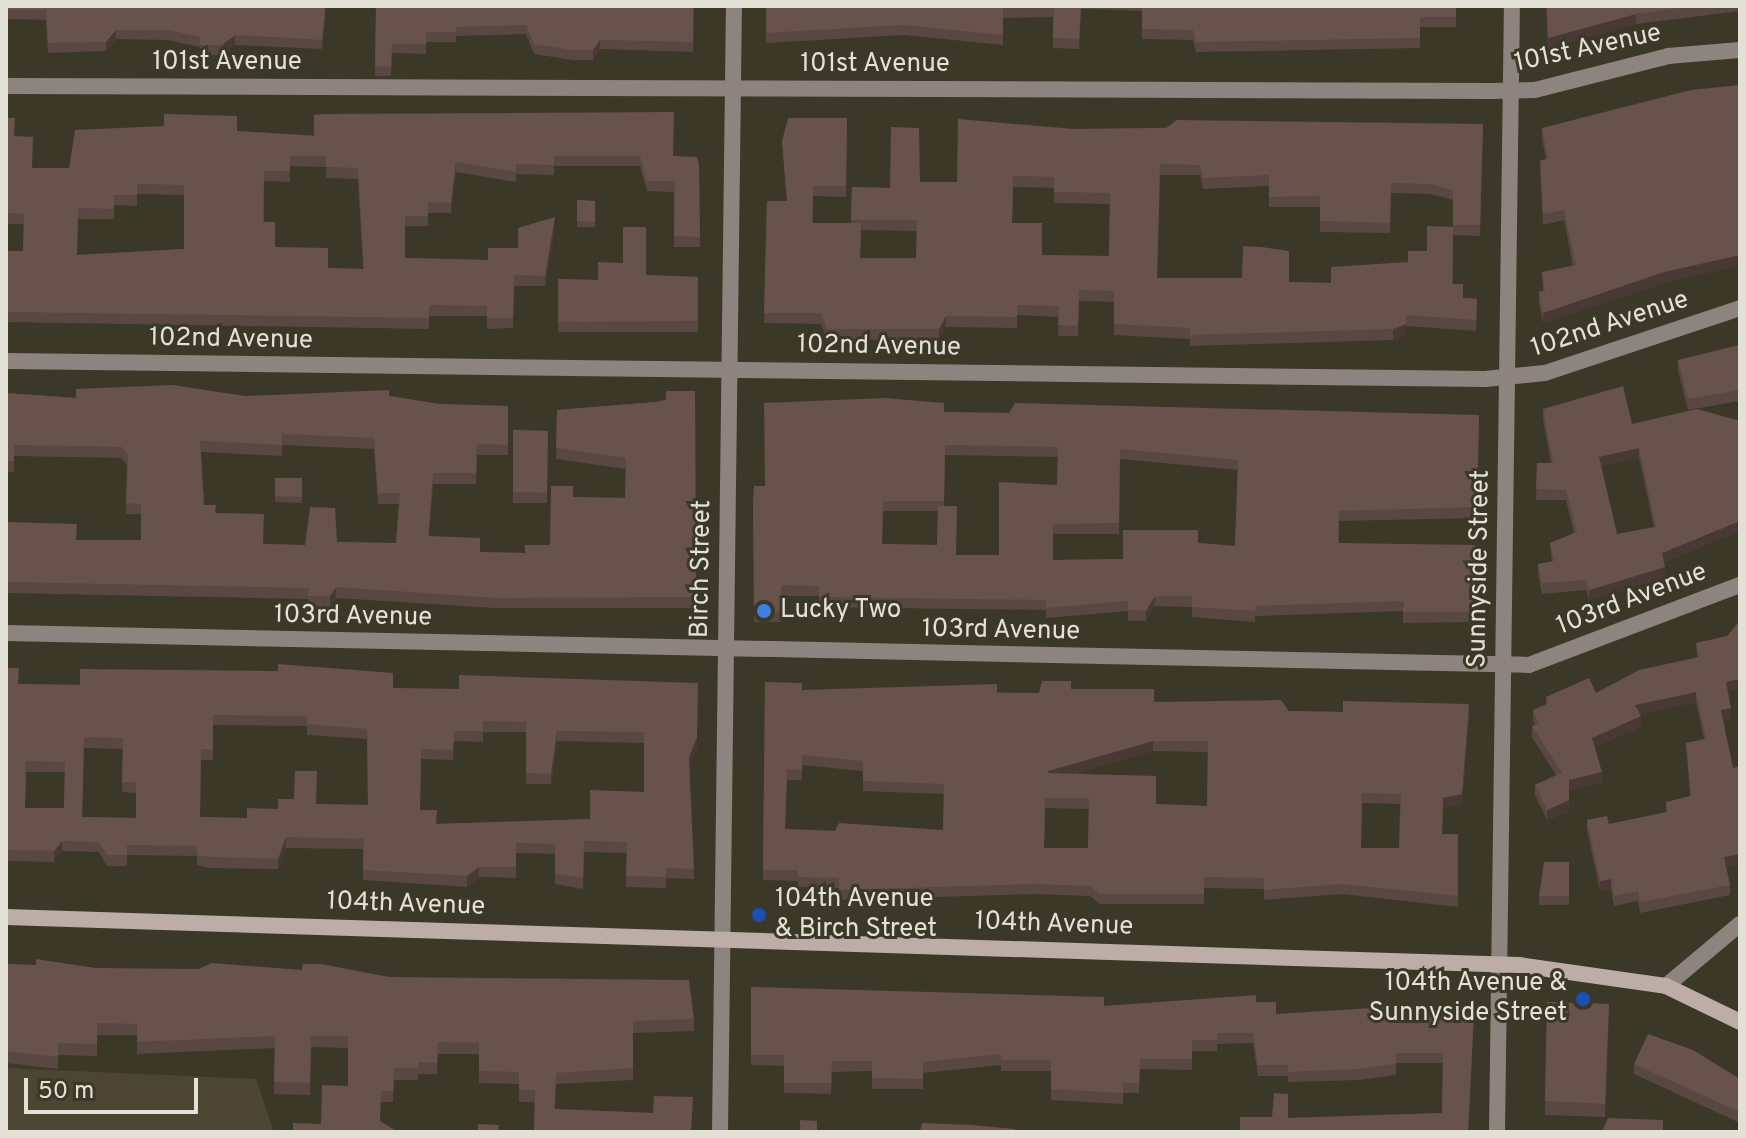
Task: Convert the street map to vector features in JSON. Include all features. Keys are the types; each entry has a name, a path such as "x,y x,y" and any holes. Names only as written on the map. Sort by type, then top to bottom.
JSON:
{"street":[{"name":"Birch Street","path":"720,1132 734,6"},
{"name":"Sunnyside Street","path":"1497,1132 1512,6"},
{"name":"101st Avenue","path":"6,86 1510,90 1668,56 1740,50"},
{"name":"102nd Avenue","path":"6,361 1506,378 1545,373 1740,308"},
{"name":"103rd Avenue","path":"6,633 1503,666 1529,665 1740,585"},
{"name":"104th Avenue","path":"6,917 1500,964 1666,986 1740,1022"},
{"path":"1666,986 1740,924"}],"shaded area":[{"path":"6,1068 256,1079 274,1132 6,1132"}],"building":[{"path":"6,6 325,6 322,40 235,35 222,45 200,45 200,37 168,30 116,30 106,42 48,43 46,10 6,10"},
{"path":"376,6 693,6 693,42 600,40 593,50 573,50 534,44 526,25 456,27 456,32 426,32 426,44 392,44 391,67 375,66"},
{"path":"766,6 1081,6 1079,39 1053,38 1054,7 1003,8 1003,35 904,25 766,33"},
{"path":"1142,6 1456,6 1456,17 1420,17 1420,38 1196,42 1193,30 1142,29"},
{"path":"1547,6 1694,6 1636,14 1548,38"},
{"path":"1740,85 1740,255 1664,272 1543,313 1539,292 1545,291 1542,272 1576,265 1564,210 1543,214 1540,160 1548,159 1542,128 1691,90"},
{"path":"674,112 673,156 697,157 699,165 700,237 674,236 675,181 647,181 640,156 554,156 554,165 516,164 516,172 456,162 451,203 428,202 428,216 405,216 405,258 488,260 488,248 518,248 518,228 555,217 545,276 514,275 513,318 487,318 487,306 429,305 429,318 6,312 6,251 23,251 24,214 6,213 6,118 15,118 14,136 33,137 32,168 69,168 75,130 164,126 164,114 237,116 237,131 314,136 314,115","holes":["290,156 326,156 326,167 358,168 364,269 328,268 328,248 275,247 275,222 263,222 264,171 290,171","137,184 184,185 184,249 77,255 78,208 114,209 114,195 137,195"]},
{"path":"788,118 847,118 846,186 813,186 812,223 861,223 860,258 916,258 917,220 851,220 852,187 890,188 891,127 919,128 920,182 957,182 958,119 1074,129 1166,128 1177,120 1483,124 1480,225 1453,225 1453,190 1430,184 1391,183 1390,223 1320,221 1320,196 1269,197 1269,175 1203,178 1200,165 1160,164 1157,278 1242,278 1243,246 1289,251 1289,282 1331,283 1331,267 1408,262 1408,251 1427,251 1427,226 1453,227 1452,284 1463,284 1463,298 1477,299 1476,320 1406,315 1406,324 1393,329 1190,335 1190,328 1114,324 1114,291 1079,290 1078,326 1058,325 1059,306 1017,305 1017,317 946,316 939,329 827,329 821,313 764,313 767,201 787,201 782,141","holes":["1013,176 1054,177 1054,192 1110,193 1109,256 1042,255 1042,223 1012,223"]},
{"path":"577,200 595,201 595,222 577,221"},
{"path":"623,227 646,227 646,275 698,277 698,321 558,322 558,279 598,280 598,262 623,263"},
{"path":"1740,345 1740,390 1688,399 1678,360"},
{"path":"173,385 245,396 389,390 389,396 439,404 508,406 508,445 477,444 476,473 433,473 428,536 480,538 480,552 525,553 525,545 550,545 551,486 573,486 573,497 625,498 626,458 556,448 557,410 656,402 666,400 666,391 695,391 696,597 495,598 336,587 330,596 308,596 309,588 6,582 6,522 77,524 76,540 141,540 141,504 126,503 128,456 122,447 14,445 14,461 6,461 6,393 76,398 76,389","holes":["282,434 374,438 378,493 400,493 396,543 337,542 335,508 310,507 305,545 263,544 264,514 215,513 216,505 204,505 200,441 282,445"]},
{"path":"1623,386 1632,424 1697,409 1740,421 1740,521 1662,553 1665,567 1589,590 1586,580 1542,583 1538,564 1554,561 1550,543 1577,532 1566,490 1536,489 1537,463 1553,463 1543,409","holes":["1639,448 1656,527 1617,534 1599,457"]},
{"path":"885,398 944,403 944,412 1009,413 1015,403 1479,415 1477,507 1339,511 1338,543 1475,545 1472,612 1403,612 1404,601 1255,606 1255,611 1192,607 1192,596 1155,596 1146,611 1128,610 1128,601 1046,608 1046,600 819,597 819,586 781,585 781,612 754,611 753,501 754,486 765,486 764,403","holes":["945,445 1058,447 1057,485 999,482 999,555 956,555 957,506 938,506 937,545 882,544 883,501 944,501","1120,449 1238,460 1235,546 1198,543 1198,530 1123,530 1123,559 1053,560 1053,524 1119,523"]},
{"path":"513,430 548,431 547,493 513,492"},
{"path":"275,478 302,478 302,497 275,496"},
{"path":"1738,623 1740,679 1726,682 1731,708 1721,710 1733,768 1740,766 1740,854 1724,857 1730,885 1640,902 1638,891 1614,896 1611,879 1600,881 1587,820 1607,816 1609,824 1668,812 1666,802 1691,796 1686,743 1706,739 1696,692 1635,705 1641,716 1592,738 1602,772 1569,780 1569,800 1547,810 1535,785 1562,773 1532,726 1539,724 1533,710 1549,703 1546,697 1589,678 1596,693 1639,670 1699,657 1696,643 1727,636"},
{"path":"278,664 393,673 393,688 459,689 459,675 698,683 697,737 689,757 694,869 666,868 666,877 626,876 627,842 584,841 583,878 555,874 555,844 516,843 516,867 479,867 467,876 363,870 364,839 286,837 278,859 208,857 197,855 197,846 127,845 127,855 107,855 99,842 62,841 54,851 6,850 6,668 19,668 18,684 80,685 80,669 278,671","holes":["213,715 307,716 307,724 367,729 368,805 316,804 317,771 295,771 294,799 278,799 278,809 247,808 247,818 200,817 201,749 213,749","483,721 526,722 526,773 551,774 557,731 644,732 644,792 590,790 590,819 436,824 437,810 420,810 421,749 453,750 454,731 483,731","84,737 123,738 122,782 136,782 136,818 82,817","26,761 65,762 64,808 25,808"]},
{"path":"1042,681 1071,681 1071,689 1154,689 1154,702 1281,700 1289,711 1343,712 1343,701 1469,704 1462,794 1443,798 1442,834 1458,834 1458,896 1342,884 1264,890 1264,878 1204,877 1204,894 1100,894 1090,886 1036,884 839,890 839,878 798,877 798,870 763,870 765,682 802,683 802,690 997,684 997,693 1039,693","holes":["1153,741 1208,741 1207,806 1156,804 1156,776 1048,771","802,755 863,761 863,781 944,784 943,830 839,823 835,831 785,829 787,769 802,770","1362,793 1401,794 1399,848 1361,848","1045,798 1089,798 1088,848 1044,848"]},
{"path":"1544,862 1569,862 1569,896 1539,896"},
{"path":"36,959 95,968 198,969 212,963 302,970 303,964 321,964 389,977 689,980 694,1019 633,1021 633,1068 556,1073 554,1109 653,1113 654,1096 693,1097 691,1132 534,1132 535,1090 519,1090 519,1072 479,1071 479,1043 438,1042 437,1063 418,1062 418,1068 394,1068 393,1091 381,1091 380,1121 398,1132 293,1132 293,1123 321,1124 322,1085 348,1086 348,1036 311,1036 310,1083 274,1082 275,1036 137,1042 137,1024 97,1023 97,1044 58,1043 58,1057 6,1051 6,964 36,965"},
{"path":"751,987 1104,997 1104,1006 1256,995 1256,1002 1276,1002 1276,1014 1421,1005 1428,1013 1474,1013 1468,1132 1240,1132 1240,1117 1272,1117 1274,1093 1288,1094 1288,1118 1442,1113 1443,1053 1396,1053 1396,1064 1288,1072 1288,1065 1258,1065 1253,1033 1217,1033 1217,1040 1192,1040 1192,1059 1140,1059 1139,1083 1123,1083 1123,1093 1051,1089 1051,1060 1001,1060 1001,1054 923,1062 923,1079 872,1078 872,1061 832,1061 831,1083 784,1083 784,1055 751,1055"},
{"path":"1547,1002 1609,1004 1605,1104 1545,1101"},
{"path":"1648,1034 1693,1050 1740,1079 1740,1112 1634,1064"},
{"path":"1608,1118 1663,1120 1663,1132 1602,1132"},
{"path":"800,1120 817,1121 817,1132 800,1132"},
{"path":"922,1123 1015,1129 1015,1132 920,1132"},
{"path":"478,1124 499,1125 498,1132 478,1132"},
{"path":"1165,1131 1165,1132 1123,1132"}],"place":[{"name":"Lucky Two","path":"764,611"},
{"name":"104th Avenue & Birch Street","path":"759,915"},
{"name":"104th Avenue & Sunnyside Street","path":"1583,999"}]}
